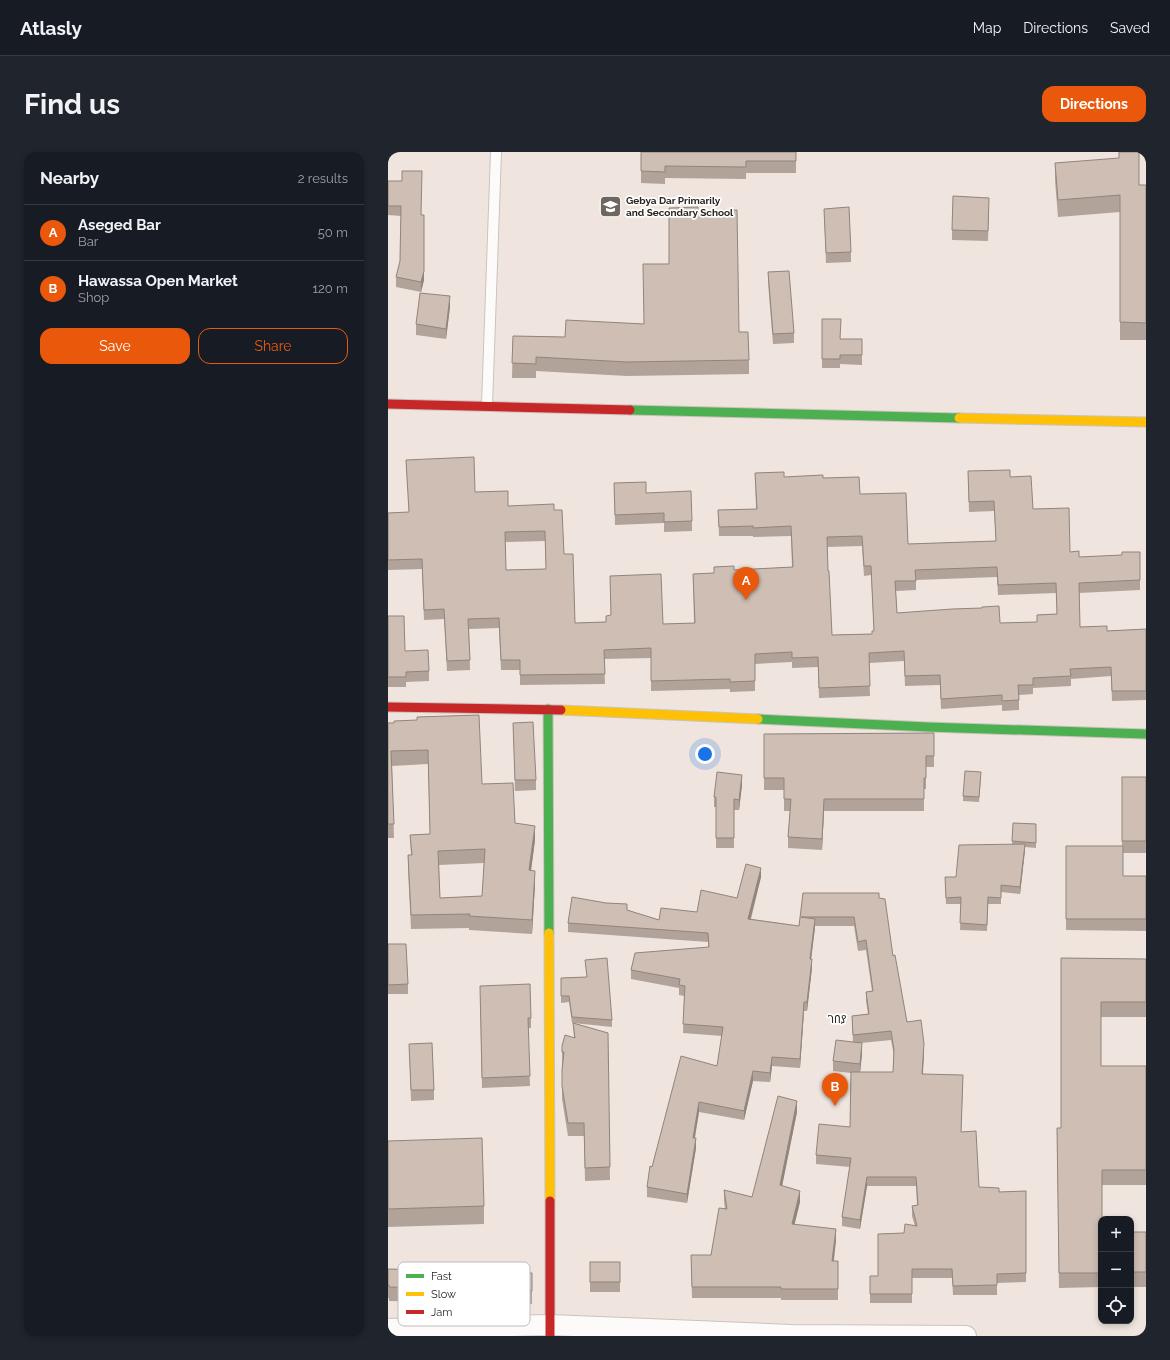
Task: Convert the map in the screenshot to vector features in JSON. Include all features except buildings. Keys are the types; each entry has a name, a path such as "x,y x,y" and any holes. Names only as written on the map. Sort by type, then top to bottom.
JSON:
{"street":[{"path":"388,404 487,405 1146,422"},
{"path":"388,707 548,709 928,727 1146,734"},
{"path":"548,709 550,1331"},
{"path":"388,1329 966,1336"}],"lane":[{"path":"487,405 496,152"}],"traffic: fast":[{"path":"630,410 959,418"},
{"path":"548,709 549,933"},
{"path":"758,719 928,727 1146,734"}],"traffic: slow":[{"path":"959,418 1146,422"},
{"path":"561,710 758,719"},
{"path":"549,933 550,1201"}],"traffic: jam":[{"path":"388,404 630,410"},
{"path":"388,707 561,710"},
{"path":"550,1201 550,1336"}],"place":[{"name":"Gebya Dar Primarily and Secondary School","path":"610,206"},
{"name":"Aseged Bar","path":"746,600"},
{"name":"Hawassa Open Market","path":"835,1106"}],"district":[{"name":"ገበያ","path":"837,1019"}]}
